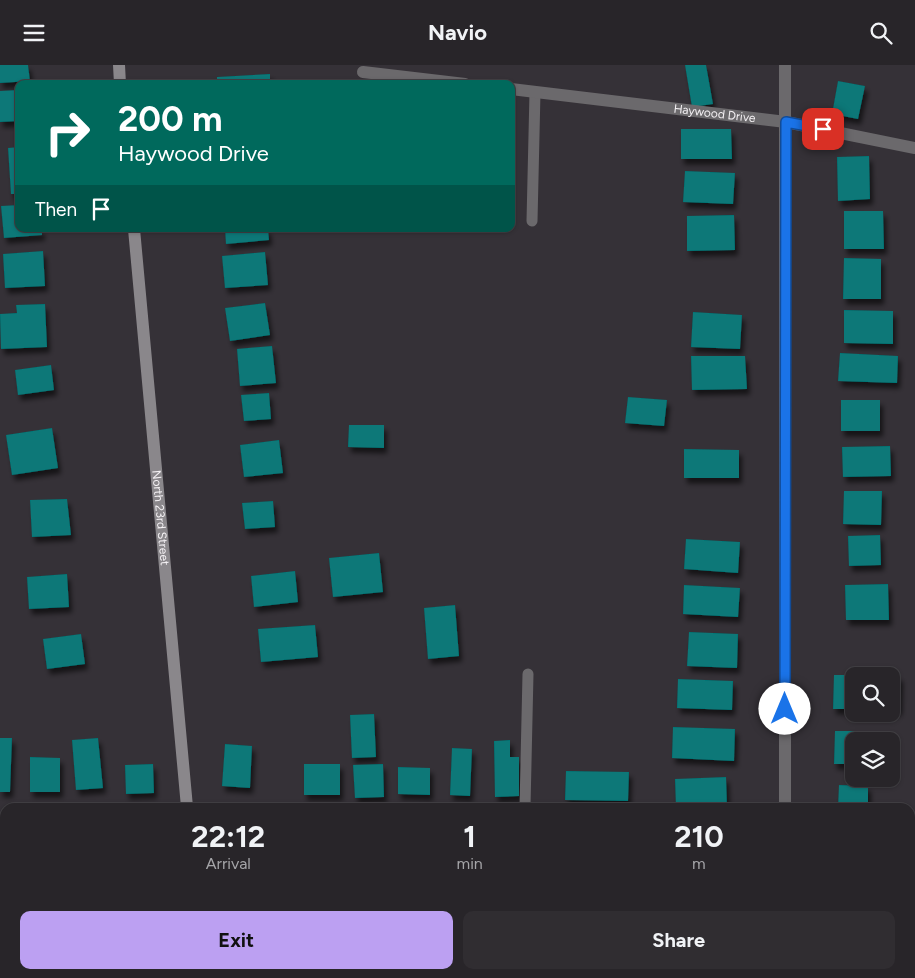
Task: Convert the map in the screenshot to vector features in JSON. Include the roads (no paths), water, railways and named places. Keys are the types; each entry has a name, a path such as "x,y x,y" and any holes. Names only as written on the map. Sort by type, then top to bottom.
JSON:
{"main road":[{"path":"119,65 120,80"},
{"name":"North 23rd Street","path":"134,232 187,803"}],"street":[{"path":"785,65 785,803"},
{"path":"362,71 433,80"},
{"name":"Haywood Drive","path":"515,90 786,122 915,148"}],"lane":[{"path":"532,221 535,92"},
{"path":"526,803 528,674"}]}
